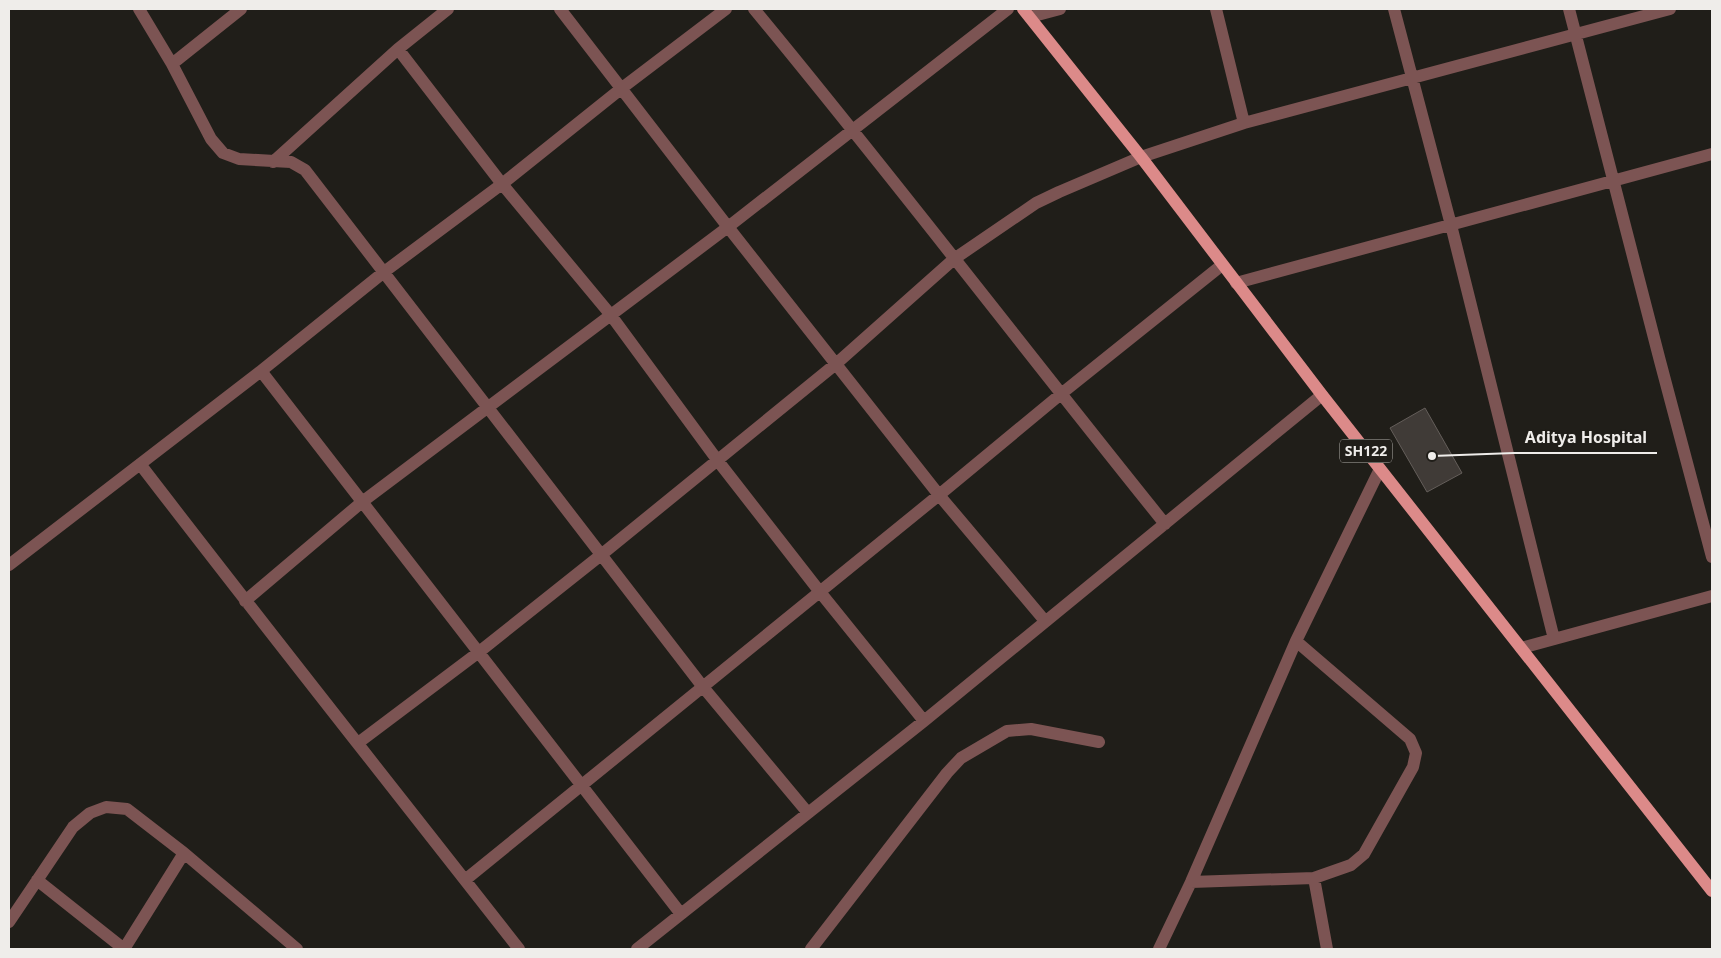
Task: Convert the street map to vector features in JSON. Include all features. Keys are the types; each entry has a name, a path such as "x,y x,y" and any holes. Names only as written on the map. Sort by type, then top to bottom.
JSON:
{"main road":[{"name":"SH122","path":"1027,13 1141,157 1322,395 1712,891"}],"street":[{"path":"139,9 172,64 211,139 222,152 239,159 291,162 305,170 702,687 808,813"},
{"path":"172,64 241,9"},
{"path":"273,162 398,50 448,9"},
{"path":"560,9 728,227 939,495 1045,621"},
{"path":"9,565 261,371 384,272 502,184 622,88 726,9"},
{"path":"754,9 853,129 1165,524"},
{"path":"245,601 362,502 728,227 1008,9"},
{"path":"1027,13 1060,9"},
{"path":"1216,9 1244,123"},
{"path":"1394,9 1451,225 1554,639"},
{"path":"1569,9 1712,557"},
{"path":"358,743 479,652 718,461 837,364 954,259 1036,203 1141,157 1244,123 1670,9"},
{"path":"398,50 502,184 610,314 718,461 924,721"},
{"path":"1236,283 1712,154"},
{"path":"465,880 1222,265"},
{"path":"261,371 681,914"},
{"path":"637,949 924,721 1322,395"},
{"path":"140,464 245,601 519,949"},
{"path":"1159,949 1191,882 1296,641 1380,468"},
{"path":"1521,648 1712,596"},
{"path":"1191,882 1314,878 1351,866 1364,854 1413,767 1416,753 1410,739 1296,641"},
{"path":"811,949 947,773 962,758 1007,731 1032,729 1099,742"},
{"path":"9,922 73,827 90,813 106,807 127,809 184,853 297,949"},
{"path":"37,880 124,949 184,853"},
{"path":"1314,878 1327,949"}],"building":[{"path":"1425,408 1462,473 1427,492 1390,428"}],"place":[{"name":"Aditya Hospital","path":"1432,456"}]}
